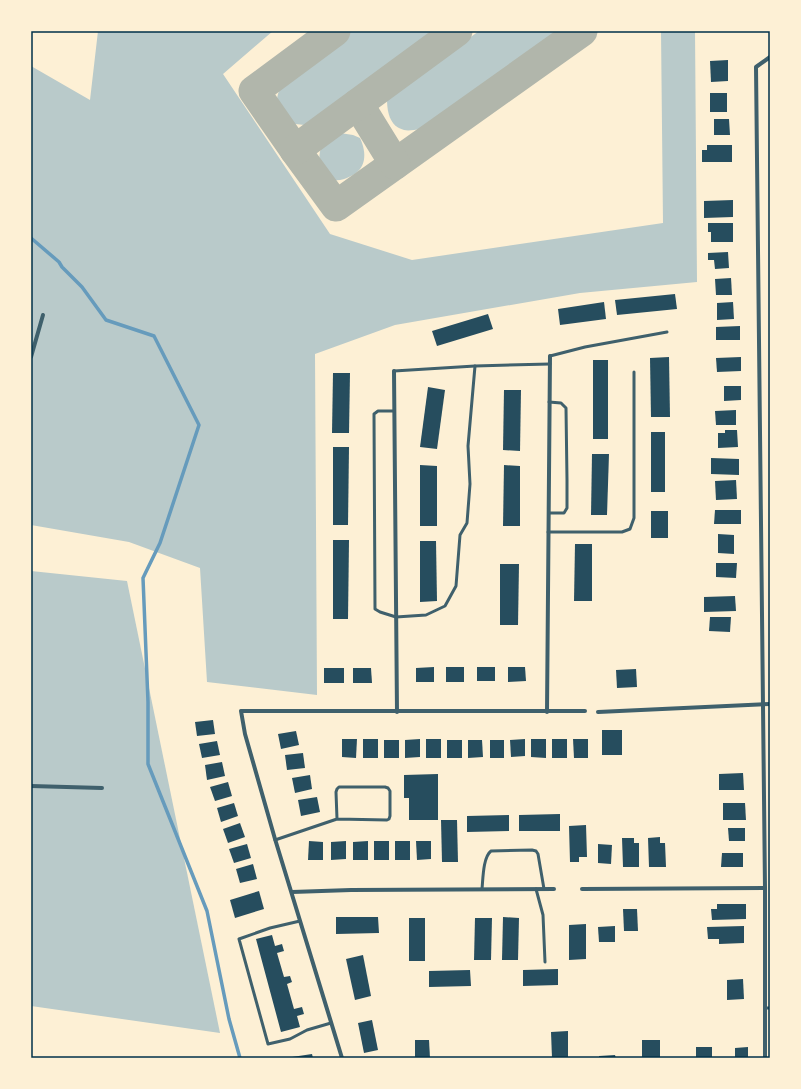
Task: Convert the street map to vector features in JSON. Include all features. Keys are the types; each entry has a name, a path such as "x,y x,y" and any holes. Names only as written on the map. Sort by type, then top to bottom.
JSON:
{"street":[{"path":"765,1058 768,1008 762,704 756,67 770,57"},
{"path":"31,357 43,315"},
{"path":"547,712 550,356"},
{"path":"394,371 398,712"},
{"path":"598,712 770,704"},
{"path":"342,1058 275,840 245,734 241,711 586,711"},
{"path":"31,786 102,788"},
{"path":"582,889 765,888"},
{"path":"292,892 351,890 554,889"}],"lane":[{"path":"550,356 585,347 667,332"},
{"path":"394,371 475,366 550,364"},
{"path":"394,411 378,411 374,414 375,608 380,612 396,617 426,615 445,606 456,586 460,535 467,523 470,484 468,446 475,366"},
{"path":"548,532 622,532 630,529 634,518 634,372"},
{"path":"549,402 561,403 566,408 567,480 566,508 564,513 549,513"},
{"path":"275,840 337,819 389,819 390,791 385,787 339,787 336,792 337,819"},
{"path":"482,889 486,860 491,851 532,850 536,851 538,854 544,889"},
{"path":"536,889 543,916 545,962"},
{"path":"300,921 270,928 239,939 268,1044 290,1039 307,1030 332,1023"}],"shaded area":[{"path":"98,31 273,31 223,74 330,234 412,260 663,223 661,31 695,31 697,282 580,293 395,325 315,354 317,695 207,682 200,568 129,542 31,525 31,66 90,100"},
{"path":"349,31 445,31 312,125 298,124 286,120 280,112 277,101 277,96 282,85 298,67"},
{"path":"479,31 558,31 420,129 406,130 395,125 388,113 387,98"},
{"path":"340,133 353,135 360,138 364,149 364,160 362,166 355,174 344,179 334,180 325,174 322,169 320,164 320,153 321,148 326,141"},
{"path":"31,571 127,581 220,1033 31,1006"}],"building":[{"path":"728,60 728,81 711,82 710,61"},
{"path":"710,93 727,93 727,112 710,112"},
{"path":"714,119 729,119 730,135 714,135"},
{"path":"707,145 732,145 732,162 702,162 702,150 707,150"},
{"path":"733,200 733,217 704,218 704,201"},
{"path":"708,223 733,223 733,242 711,242 711,232 708,232"},
{"path":"728,252 729,268 715,269 714,260 708,260 708,253"},
{"path":"731,278 732,295 716,295 715,279"},
{"path":"675,294 677,309 617,315 615,300"},
{"path":"604,302 606,319 560,325 558,309"},
{"path":"733,302 734,319 717,320 717,303"},
{"path":"488,314 493,329 437,346 432,331"},
{"path":"740,326 740,340 716,340 716,327"},
{"path":"669,357 670,417 651,417 650,358"},
{"path":"741,357 741,371 717,372 716,358"},
{"path":"593,360 608,360 608,439 593,439"},
{"path":"333,373 350,373 349,433 332,433"},
{"path":"724,386 741,386 741,400 724,401"},
{"path":"428,387 445,390 437,449 420,447"},
{"path":"504,390 521,390 520,451 503,450"},
{"path":"736,410 736,425 716,425 715,411"},
{"path":"725,430 737,430 738,447 718,448 718,433 725,433"},
{"path":"651,432 665,432 665,492 651,492"},
{"path":"333,447 349,447 348,525 333,525"},
{"path":"592,454 609,454 607,515 591,515"},
{"path":"711,458 739,459 739,475 711,474"},
{"path":"420,465 437,466 437,526 420,526"},
{"path":"504,465 520,466 520,526 503,526"},
{"path":"736,480 737,499 716,500 715,481"},
{"path":"715,510 741,510 741,524 714,524"},
{"path":"651,511 668,511 668,538 651,538"},
{"path":"718,534 734,535 734,554 718,553"},
{"path":"333,540 349,540 348,619 333,619"},
{"path":"420,541 436,541 437,601 420,602"},
{"path":"575,544 592,544 592,601 574,601"},
{"path":"716,563 737,563 736,578 716,577"},
{"path":"500,564 519,564 518,625 500,625"},
{"path":"735,596 736,611 704,612 704,597"},
{"path":"710,617 731,617 730,632 709,631"},
{"path":"434,667 434,682 416,682 416,668"},
{"path":"446,667 464,667 464,682 446,682"},
{"path":"477,667 495,667 495,681 477,681"},
{"path":"508,667 525,667 526,681 508,682"},
{"path":"324,668 344,668 344,683 324,683"},
{"path":"353,668 371,668 372,683 353,683"},
{"path":"636,669 637,687 617,688 616,670"},
{"path":"213,720 215,734 197,736 195,722"},
{"path":"602,730 622,730 622,755 602,755"},
{"path":"296,731 299,745 281,749 278,734"},
{"path":"342,739 357,739 356,758 342,757"},
{"path":"363,739 378,739 378,758 363,758"},
{"path":"420,739 420,757 405,758 405,740"},
{"path":"426,739 441,739 441,758 426,758"},
{"path":"525,739 525,756 511,757 510,740"},
{"path":"531,739 546,739 546,758 531,757"},
{"path":"552,739 567,739 567,758 552,758"},
{"path":"573,739 588,739 588,758 574,758"},
{"path":"384,740 399,740 399,758 384,758"},
{"path":"447,740 462,740 462,758 447,758"},
{"path":"468,740 482,740 483,757 468,758"},
{"path":"490,740 504,740 504,758 490,758"},
{"path":"217,741 220,755 202,758 199,744"},
{"path":"303,753 305,768 287,770 285,755"},
{"path":"222,762 225,776 207,780 205,765"},
{"path":"743,773 744,790 719,790 719,774"},
{"path":"438,774 438,820 409,820 409,798 404,798 404,775"},
{"path":"310,775 312,789 295,793 292,778"},
{"path":"228,782 232,796 215,801 210,787"},
{"path":"317,797 320,812 301,816 298,800"},
{"path":"234,803 238,816 221,822 217,808"},
{"path":"723,803 745,803 746,820 723,820"},
{"path":"560,814 560,831 519,831 519,815"},
{"path":"509,815 509,831 467,832 467,816"},
{"path":"441,820 457,820 458,862 442,862"},
{"path":"240,823 245,837 228,843 223,829"},
{"path":"586,825 587,857 579,857 579,862 570,862 569,826"},
{"path":"728,828 745,828 745,841 729,841"},
{"path":"660,837 660,843 665,843 666,867 649,867 648,838"},
{"path":"622,838 634,838 634,843 639,843 639,867 623,867"},
{"path":"309,841 323,842 323,860 308,860"},
{"path":"346,841 346,859 331,860 331,842"},
{"path":"368,841 368,860 353,860 353,842"},
{"path":"374,841 389,841 389,860 374,860"},
{"path":"395,841 410,841 410,860 395,860"},
{"path":"416,841 431,841 431,859 417,860"},
{"path":"247,844 251,858 234,863 229,849"},
{"path":"598,844 612,845 611,864 598,863"},
{"path":"722,853 743,853 743,867 721,867"},
{"path":"253,864 257,879 240,883 236,869"},
{"path":"259,891 264,909 235,918 230,900"},
{"path":"717,904 746,904 746,919 712,920 711,909 717,909"},
{"path":"623,909 637,909 638,931 624,931"},
{"path":"336,917 378,917 379,933 336,934"},
{"path":"503,917 519,918 518,960 502,960"},
{"path":"409,918 425,918 425,961 409,961"},
{"path":"475,918 492,918 491,960 474,960"},
{"path":"586,924 586,959 569,960 569,925"},
{"path":"615,926 615,942 599,942 598,927"},
{"path":"744,926 744,943 719,944 719,939 708,939 707,927"},
{"path":"272,935 275,946 282,944 284,951 277,953 284,977 290,976 292,982 287,984 294,1009 302,1007 304,1014 297,1016 300,1027 281,1032 256,939"},
{"path":"363,955 371,996 355,1000 346,959"},
{"path":"558,969 558,985 523,986 523,970"},
{"path":"470,970 471,986 429,987 429,971"},
{"path":"743,979 744,999 727,1000 727,980"},
{"path":"372,1020 378,1050 364,1053 358,1023"},
{"path":"568,1031 568,1058 552,1058 551,1032"},
{"path":"415,1040 429,1040 430,1058 415,1058"},
{"path":"642,1040 660,1040 660,1058 642,1058"},
{"path":"696,1047 712,1047 712,1058 696,1058"},
{"path":"748,1047 748,1058 735,1058 735,1048"},
{"path":"312,1054 313,1058 292,1058 292,1057"},
{"path":"615,1055 616,1058 599,1058 599,1056"}],"waterway":[{"path":"31,238 59,262 82,287 106,320 154,336 199,425 160,543 143,578 148,702 148,764 207,911 229,1019 240,1058"}],"taxiway":[{"path":"335,31 254,91 336,206 582,31"},
{"path":"295,150 457,31"},
{"path":"358,104 395,164"}]}
